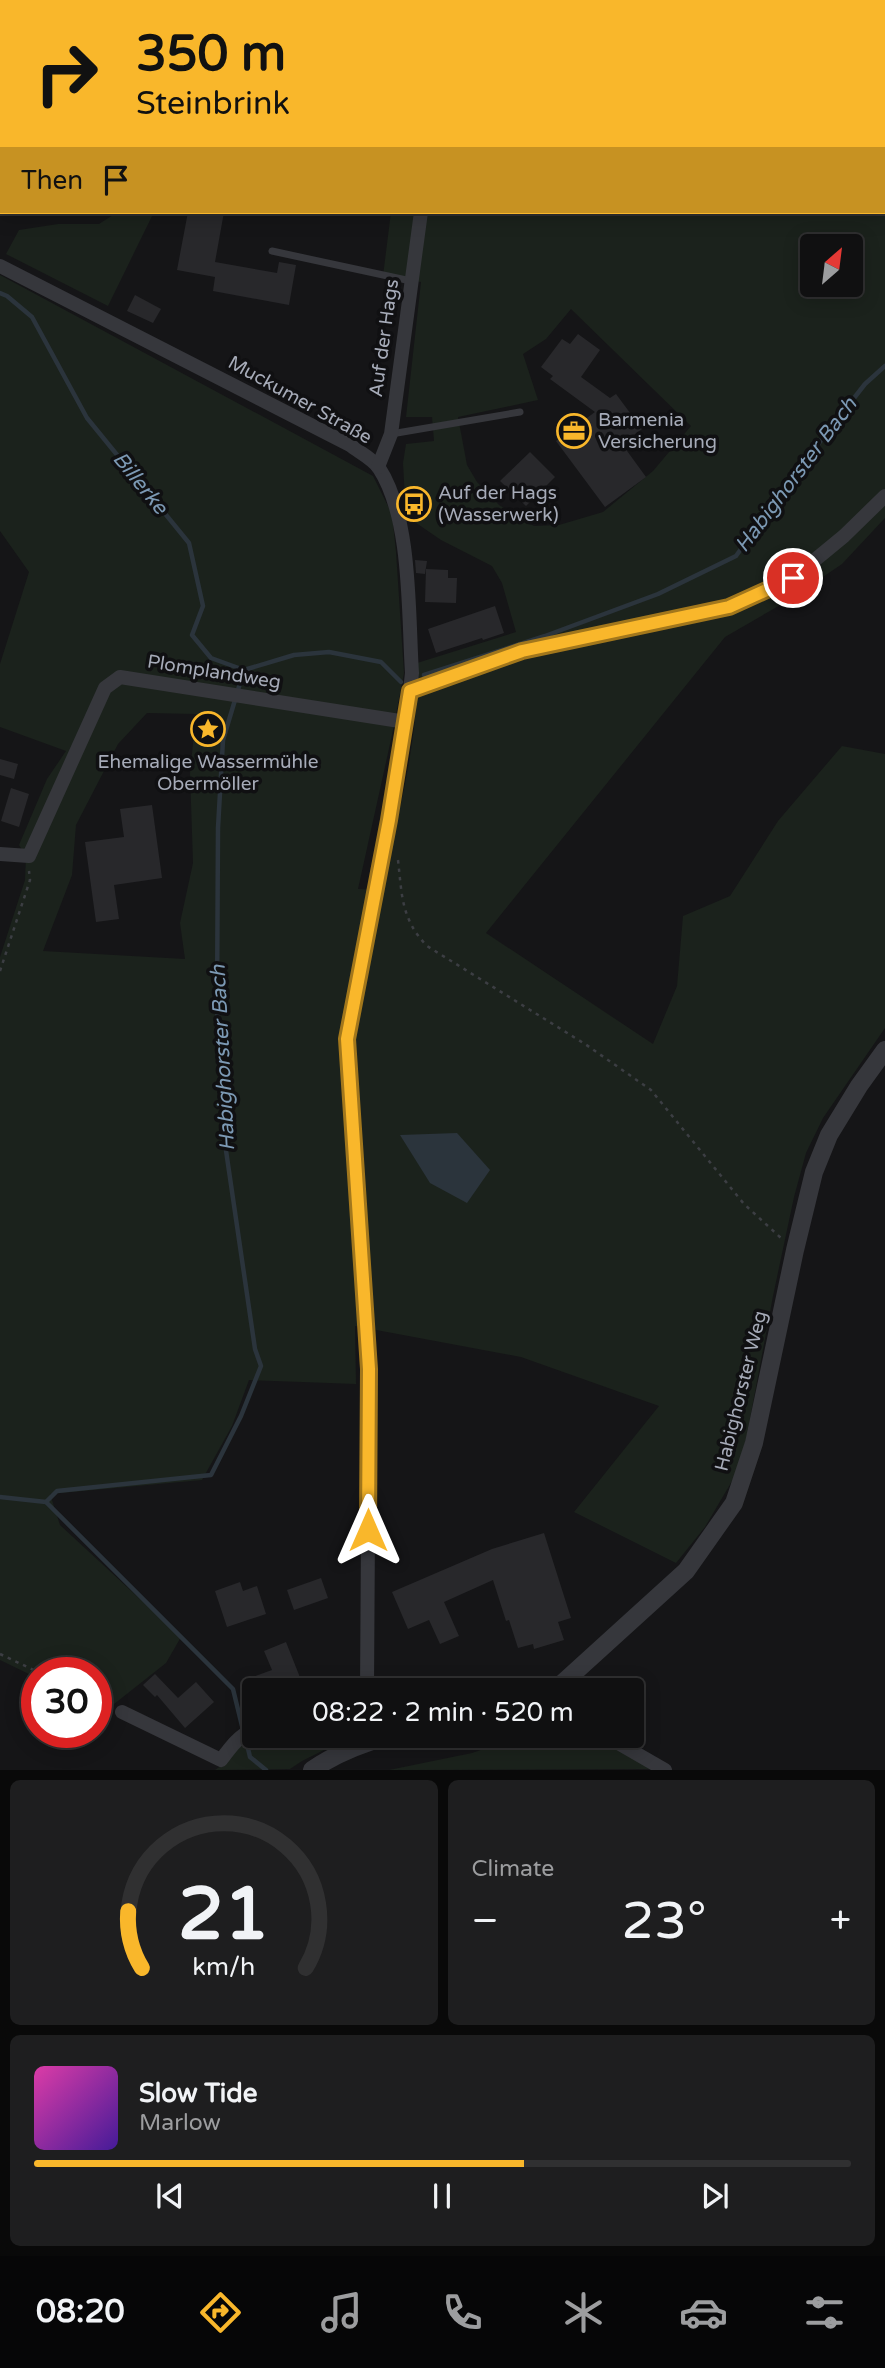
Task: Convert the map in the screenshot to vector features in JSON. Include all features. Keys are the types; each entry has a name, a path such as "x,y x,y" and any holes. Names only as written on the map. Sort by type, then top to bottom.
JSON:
{"street":[{"name":"Auf der Hags","path":"378,467 391,434 421,214"},
{"name":"Muckumer Straße","path":"0,266 350,445 378,467 397,508 403,544 412,673 406,722 347,1039 369,1369 367,1678"},
{"path":"410,691 522,651 729,607 793,578 844,536 885,496"},
{"name":"Plomplandweg","path":"29,856 105,688 120,677 406,722"},
{"path":"0,854 29,856"},
{"name":"Habighorster Weg","path":"568,1678 686,1571 734,1503 754,1443 814,1172 829,1135 885,1050"},
{"path":"122,1712 222,1765 234,1743 242,1736"},
{"path":"312,1769 354,1748"},
{"path":"627,1748 664,1769"}],"lane":[{"path":"272,251 411,281"},
{"path":"391,434 520,412"}],"path":[{"path":"397,854 403,909 415,933 427,946 585,1044 651,1090 744,1204 795,1250"},
{"path":"0,971 30,880 29,856"},
{"path":"0,1654 21,1664"}],"shaded area":[{"path":"153,214 108,306 6,254 19,230 58,224 99,224 113,215"},
{"path":"391,214 885,214 885,518 842,564 789,600 725,637 486,933 653,1044 677,986 683,916 730,896 778,821 842,746 885,754 885,1028 823,1118 806,1153 773,1296 746,1440 735,1476 705,1527 676,1563 574,1512 659,1406 521,1357 355,1326 356,1384 249,1380 232,1426 202,1480 50,1494 60,1525 181,1637 166,1663 112,1706 112,1657 21,1657 21,1670 0,1660 0,957 25,880 26,856 19,845 47,779 66,751 0,727 0,664 29,572 0,531 0,275 373,476 392,514 404,673 358,889 382,890 411,749 417,663 516,632 502,583 492,566 441,540 406,516 403,463 406,444 434,441 432,417 406,417 421,282 383,276","holes":["571,309 691,426 653,471 603,512 559,525 534,526 499,505 477,482 467,465 458,417 538,400 523,354 546,339","147,713 196,714 190,773 193,863 180,923 185,959 43,951 72,875 76,825 118,744"]},
{"path":"457,1133 490,1170 467,1203 430,1183 400,1135"},
{"path":"242,1743 242,1748 328,1748 290,1769 215,1770 224,1764 236,1746"},
{"path":"487,1748 615,1748 652,1769 389,1770"}],"building":[{"path":"188,214 224,214 215,262 277,273 279,262 296,265 289,305 213,291 215,277 177,270"},
{"path":"135,295 161,309 153,323 127,311"},
{"path":"578,334 600,350 581,377 610,398 616,394 642,429 622,444 646,477 605,507 556,441 595,412 550,379 553,376 541,367 562,339 570,344"},
{"path":"530,452 555,477 526,506 500,481"},
{"path":"415,560 427,561 425,574 416,573"},
{"path":"426,569 448,570 448,578 457,578 456,603 425,602"},
{"path":"495,606 504,633 436,653 428,629"},
{"path":"0,759 18,764 14,779 0,775"},
{"path":"11,788 29,794 19,827 1,821"},
{"path":"152,805 162,878 114,885 119,919 96,922 85,842 124,837 120,809"},
{"path":"544,1533 571,1618 558,1622 564,1640 534,1649 533,1644 518,1648 493,1580 444,1602 459,1636 440,1644 429,1620 408,1629 392,1592 492,1549"},
{"path":"321,1578 328,1598 294,1610 287,1590"},
{"path":"240,1582 243,1591 257,1586 266,1614 227,1627 215,1591"},
{"path":"286,1642 300,1678 250,1678 272,1670 264,1651"},
{"path":"155,1674 178,1698 196,1682 214,1702 185,1728 157,1695 155,1697 143,1685"}],"waterway":[{"name":"Billerke","path":"0,293 32,317 87,418 189,543 203,606 192,635 211,658 244,670"},
{"name":"Habighorster Bach","path":"424,675 545,636 658,594 736,556 793,476 865,384 885,366"},
{"name":"Habighorster Bach","path":"242,1726 233,1689 46,1502 57,1491 211,1475 241,1416 261,1366 255,1349 223,1130 217,1006 218,828 223,740 244,670 294,655 329,652 381,662 401,682"},
{"name":"Habighorster Bach","path":"0,1497 46,1502"},
{"name":"Habighorster Bach","path":"248,1748 250,1757 266,1770"}],"place":[{"name":"Barmenia Versicherung","path":"574,431"},
{"name":"Auf der Hags (Wasserwerk)","path":"414,504"},
{"name":"Ehemalige Wassermühle Obermöller","path":"208,729"}],"route":[{"path":"368,1530 369,1369 347,1039 389,820 410,691 522,651 729,607 793,578"}]}
